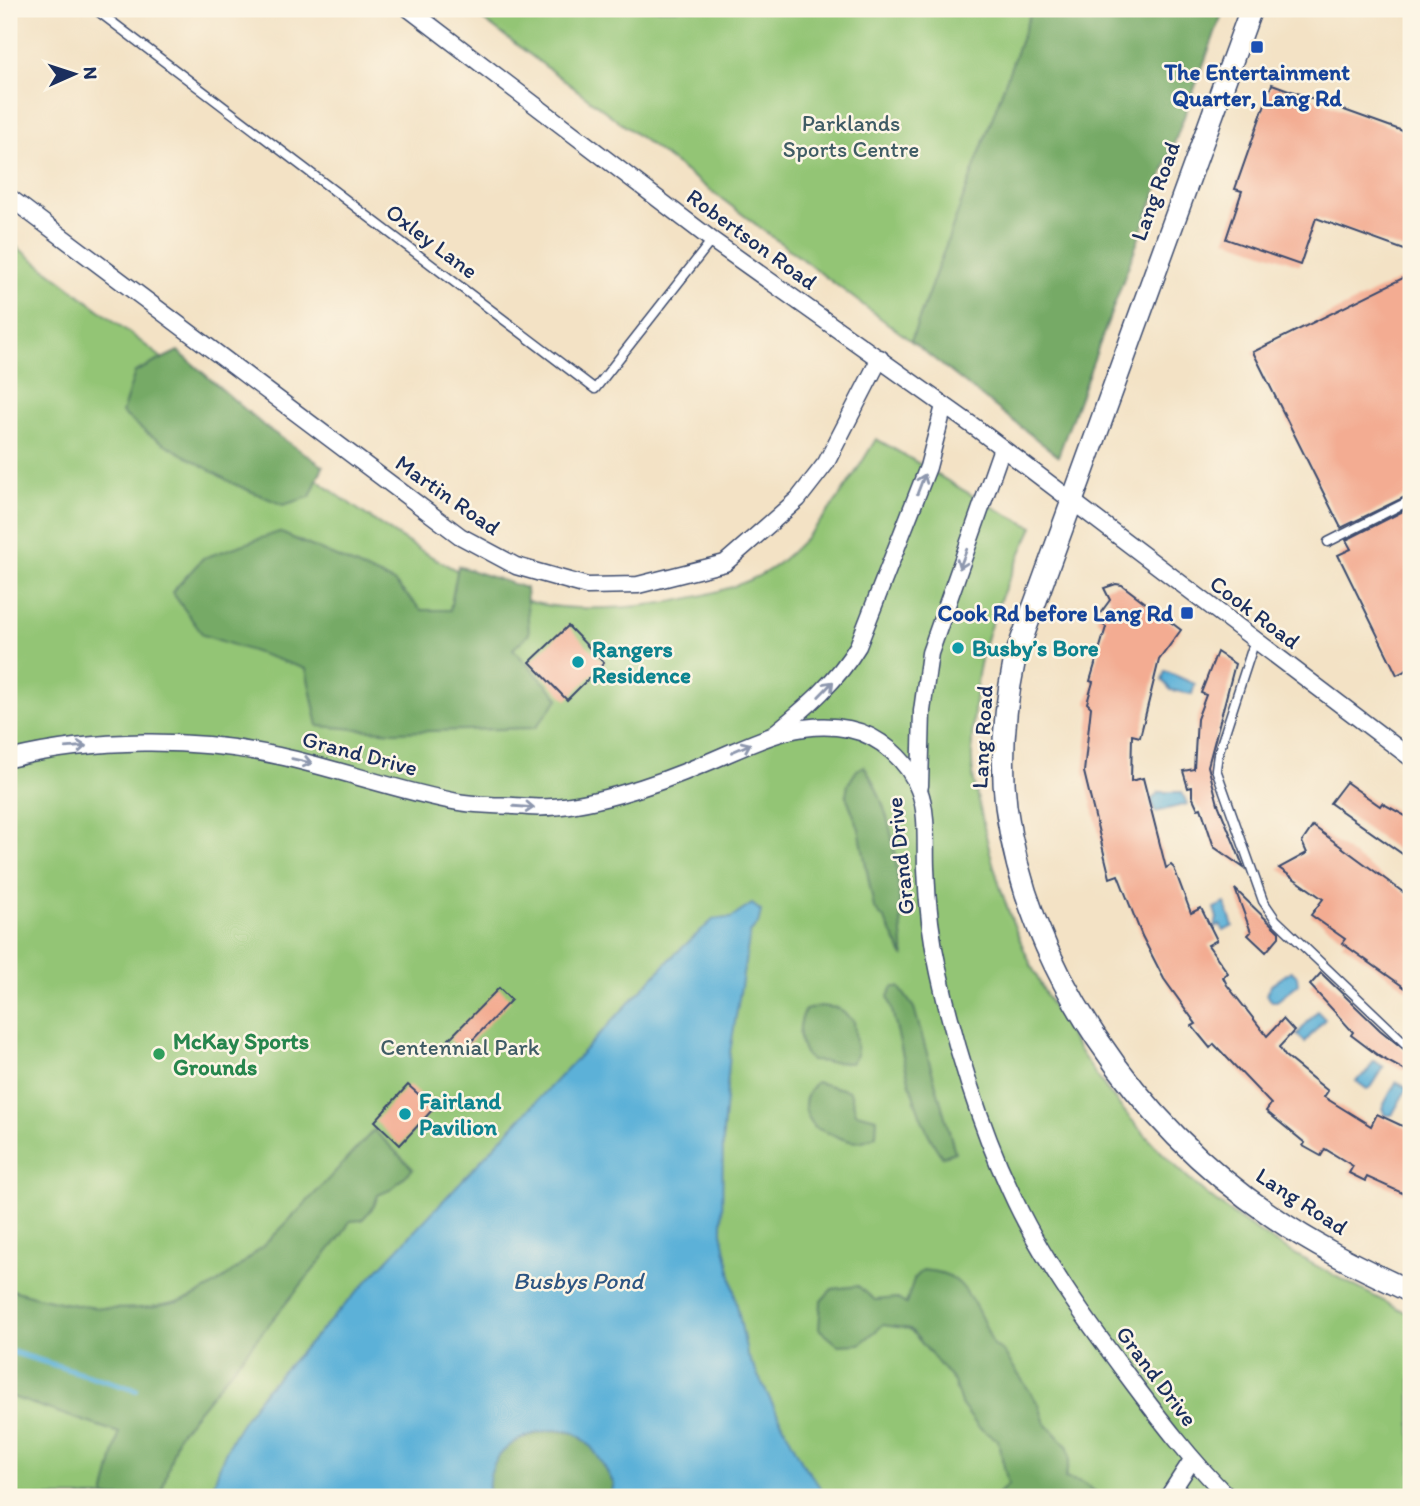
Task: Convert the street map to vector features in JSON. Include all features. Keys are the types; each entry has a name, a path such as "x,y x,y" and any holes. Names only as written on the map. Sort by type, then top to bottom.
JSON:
{"street":[{"name":"Robertson Road","path":"409,9 712,240 880,358 1071,501"},
{"name":"Lang Road","path":"1251,9 1015,658 1004,733 1006,804 1013,843 1042,932 1088,1023 1144,1101 1207,1165 1272,1216 1331,1253 1411,1292"},
{"name":"Martin Road","path":"9,198 460,536 516,566 587,586 638,585 725,563 798,499 826,464 880,358"},
{"path":"774,734 823,693 844,669 858,646 928,467 944,406"},
{"path":"921,792 919,763 930,653 1002,448"},
{"name":"Cook Road","path":"1071,501 1411,758"},
{"name":"Grand Drive","path":"9,759 44,750 121,743 198,746 274,754 461,802 540,808 594,799 666,780 774,734 829,727 864,734 901,760 921,792 930,933 949,1013 1005,1179 1037,1243 1081,1313 1192,1460 1228,1497"},
{"path":"1168,1497 1192,1460"}],"lane":[{"name":"Oxley Lane","path":"95,9 595,389 712,240"},
{"path":"1328,542 1411,500"},
{"path":"1255,640 1218,754 1216,769 1263,901 1276,920 1411,1049"}],"green space":[{"name":"Parklands Sports Centre","path":"469,9 1033,9 911,341"},
{"path":"1032,9 1224,9 1058,456 911,341"},
{"name":"Centennial Park","path":"9,241 366,515 447,565 528,601 585,608 657,604 694,597 757,577 794,550 821,521 876,439 973,496 1033,527 990,627 979,669 972,733 974,781 984,827 997,878 1015,928 1036,976 1061,1022 1122,1108 1157,1148 1195,1184 1245,1223 1299,1256 1411,1315 1411,1497 9,1497"},
{"path":"178,351 264,426 323,466 310,497 283,505 234,484 148,434 122,413 135,372"},
{"path":"279,532 394,582 421,610 450,610 458,566 526,588 529,634 513,649 559,698 535,728 395,732 318,726 306,669 203,635 172,592 203,558"},
{"path":"864,766 876,789 892,835 904,957 885,920 874,908 859,829 846,796 848,784 857,770"},
{"path":"893,987 899,987 914,1008 955,1152 942,1157 922,1120 915,1100 888,996"},
{"path":"820,1006 838,1008 854,1021 857,1055 851,1063 811,1061 803,1050 800,1037 802,1016 805,1010"},
{"path":"816,1082 850,1091 856,1113 877,1118 876,1135 860,1142 845,1140 814,1128 805,1110 805,1104"},
{"path":"374,1130 413,1169 390,1190 378,1195 374,1206 362,1220 350,1221 342,1235 178,1435 160,1497 104,1497 119,1433 9,1396 9,1289 51,1300 116,1309 159,1306 181,1301 204,1291 230,1274 283,1227"},
{"path":"923,1270 951,1277 966,1292 993,1345 1002,1350 1039,1405 1045,1423 1068,1447 1070,1459 1065,1478 1081,1482 1096,1492 1097,1497 994,1497 1008,1485 998,1440 978,1427 961,1404 954,1382 910,1329 883,1325 860,1344 838,1345 819,1329 821,1301 832,1289 858,1286 875,1300 896,1298 906,1304 914,1279"},
{"path":"552,1430 576,1433 596,1451 614,1484 610,1497 489,1497 491,1469 504,1450 525,1437"}],"water":[{"path":"1165,671 1195,684 1192,694 1171,690 1162,680"},
{"path":"1159,792 1182,792 1187,804 1155,812 1152,799"},
{"path":"1225,903 1233,926 1224,931 1220,925 1215,927 1217,918 1214,908"},
{"name":"Busbys Pond","path":"752,904 761,911 758,924 750,933 730,1052 723,1133 722,1232 747,1354 802,1462 827,1497 610,1497 614,1484 594,1451 578,1435 558,1430 533,1434 503,1452 491,1471 489,1497 211,1497 219,1467 231,1440 265,1390 674,955 714,919 731,918"},
{"path":"1291,971 1297,976 1298,984 1277,1001 1271,1001 1267,994 1270,986"},
{"path":"1317,1011 1325,1019 1305,1042 1297,1035"},
{"path":"1374,1061 1384,1067 1372,1086 1367,1089 1356,1081 1367,1072"},
{"path":"1396,1082 1407,1088 1392,1115 1385,1115 1382,1108"}],"building":[{"path":"1272,84 1411,134 1411,240 1407,251 1316,218 1300,265 1226,239 1242,191 1235,189"},
{"path":"1411,274 1411,494 1341,528 1253,352"},
{"path":"1411,507 1411,668 1397,675 1338,555 1351,549 1346,540"},
{"path":"1122,585 1181,630 1159,660 1140,737 1132,735 1131,781 1143,778 1166,868 1171,865 1174,868 1191,913 1201,908 1217,940 1208,945 1228,973 1223,977 1227,985 1267,1036 1283,1019 1294,1031 1279,1047 1285,1056 1328,1091 1324,1097 1371,1126 1377,1114 1411,1130 1411,1197 1367,1177 1365,1181 1349,1173 1353,1166 1325,1149 1321,1156 1303,1146 1305,1143 1266,1111 1271,1104 1214,1044 1210,1048 1192,1026 1196,1024 1164,979 1142,936 1118,875 1110,878 1084,772 1091,707 1087,703 1093,682 1090,681 1106,627 1096,619 1110,600 1104,588"},
{"name":"Rangers Residence","path":"568,626 604,663 567,700 530,662"},
{"path":"1217,652 1235,664 1208,766 1218,804 1244,868 1214,847 1201,808 1198,809 1192,796 1192,787 1188,788 1183,771 1194,769 1197,719 1206,695 1201,693"},
{"path":"1346,782 1380,806 1382,803 1411,819 1411,860 1330,803"},
{"path":"1313,826 1411,898 1411,992 1342,943 1345,939 1311,915 1323,899 1279,868 1307,853 1302,842"},
{"path":"1235,889 1279,932 1279,937 1266,952 1248,935 1251,932"},
{"path":"1321,973 1380,1030 1411,1055 1411,1074 1380,1057 1351,1035 1353,1032 1310,985"},
{"path":"499,988 511,1000 462,1051 449,1039"},
{"name":"Fairland Pavilion","path":"408,1085 434,1108 400,1145 375,1121"}],"waterway":[{"path":"9,1351 136,1390"}],"place":[{"name":"The Entertainment Quarter, Lang Rd","path":"1257,47"},
{"name":"Cook Rd before Lang Rd","path":"1187,613"},
{"name":"Busby’s Bore","path":"958,648"},
{"name":"Rangers Residence","path":"578,662"},
{"name":"McKay Sports Grounds","path":"159,1054"},
{"name":"Fairland Pavilion","path":"405,1114"}]}
